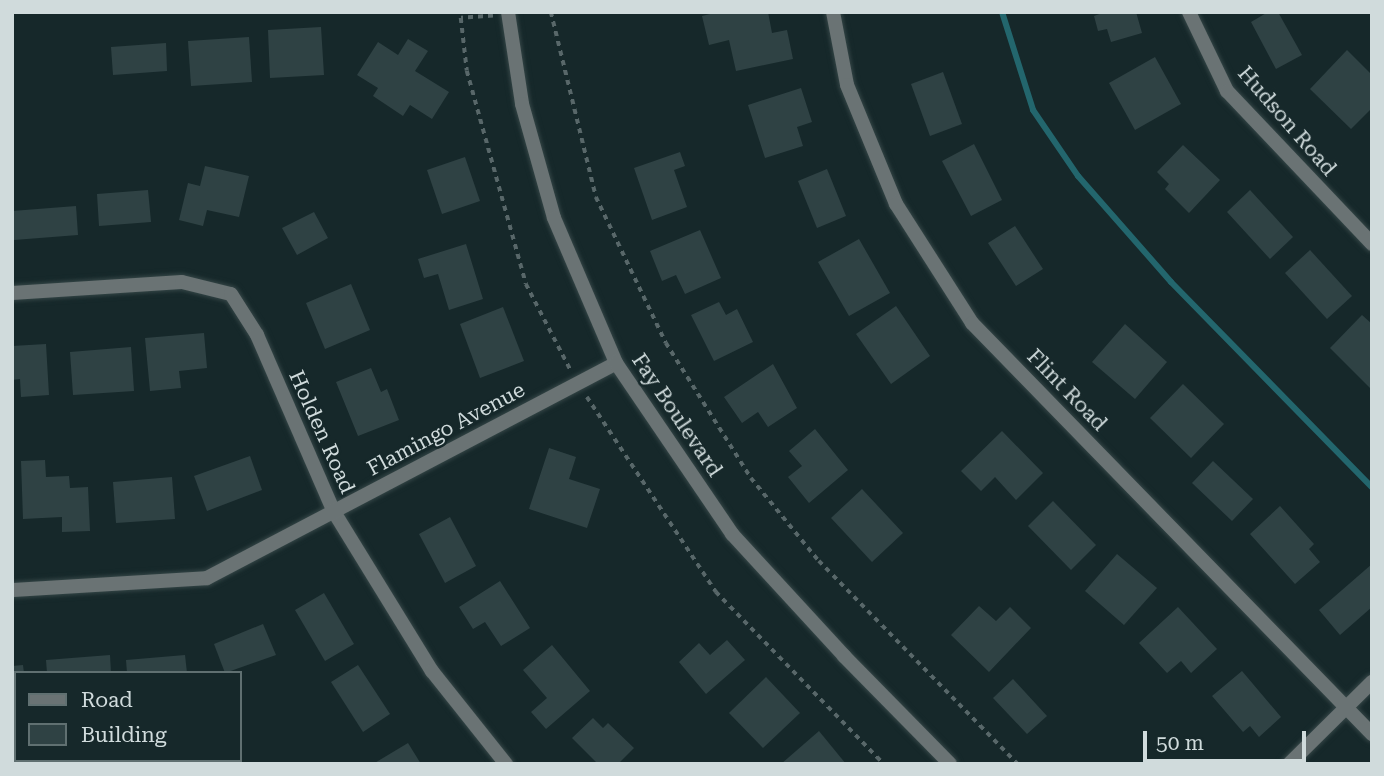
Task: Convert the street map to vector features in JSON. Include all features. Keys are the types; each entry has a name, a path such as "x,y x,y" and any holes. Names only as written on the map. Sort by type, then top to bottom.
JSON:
{"street":[{"name":"Flint Road","path":"833,12 847,85 896,204 972,323 1372,734"},
{"name":"Hudson Road","path":"1189,12 1227,91 1372,244"},
{"name":"Fay Boulevard","path":"501,14 522,104 554,218 616,363 732,534 950,764"},
{"name":"Holden Road","path":"12,293 182,282 231,294 257,335 334,512 432,671 506,764"},
{"name":"Flamingo Avenue","path":"12,590 207,578 616,363"},
{"path":"1289,764 1372,682"}],"path":[{"path":"551,12 596,197 666,343 751,478 819,561 1018,764"},
{"path":"461,18 501,14"}],"building":[{"path":"718,12 768,12 772,33 787,30 793,59 736,71 729,40 709,45 702,16"},
{"path":"1105,12 1136,12 1142,33 1111,42 1107,29 1098,31 1094,16"},
{"path":"1268,12 1278,12 1302,55 1276,69 1251,22"},
{"path":"321,27 324,75 270,78 268,30"},
{"path":"249,37 252,82 191,86 188,41"},
{"path":"408,39 428,51 415,71 449,92 432,119 410,105 403,116 373,96 378,88 357,75 378,42 398,55"},
{"path":"166,43 167,71 113,75 111,47"},
{"path":"1347,50 1372,75 1372,108 1351,129 1310,89"},
{"path":"1155,57 1181,104 1135,130 1109,83"},
{"path":"943,72 962,124 930,136 911,84"},
{"path":"801,88 812,122 797,127 803,146 765,158 748,105"},
{"path":"974,144 1002,200 971,216 942,161"},
{"path":"1183,145 1220,180 1189,213 1165,189 1169,184 1157,172"},
{"path":"680,152 685,166 674,170 687,207 652,220 634,168"},
{"path":"465,157 480,201 442,214 427,170"},
{"path":"205,166 249,176 239,217 207,210 203,226 179,220 188,183 200,186"},
{"path":"827,169 846,216 817,228 798,181"},
{"path":"148,190 151,222 99,226 97,194"},
{"path":"1250,190 1293,237 1270,259 1227,212"},
{"path":"76,206 78,235 14,240 12,211"},
{"path":"314,212 328,238 297,255 282,228"},
{"path":"1015,226 1043,269 1016,286 988,243"},
{"path":"700,230 721,278 685,294 676,275 662,281 650,251"},
{"path":"859,239 890,293 849,316 818,262"},
{"path":"466,244 483,299 449,310 438,274 424,278 418,259"},
{"path":"1310,250 1352,296 1327,319 1285,273"},
{"path":"351,284 370,330 325,349 306,303"},
{"path":"719,302 726,315 737,309 753,342 714,361 691,315"},
{"path":"896,306 930,356 891,384 856,334"},
{"path":"503,307 524,361 480,378 460,324"},
{"path":"1362,315 1372,324 1370,388 1330,348"},
{"path":"1125,324 1167,362 1135,399 1092,362"},
{"path":"204,333 207,368 179,371 181,388 150,391 145,338"},
{"path":"46,344 49,395 21,397 20,379 12,380 12,346"},
{"path":"131,347 134,391 73,395 70,352"},
{"path":"773,364 797,408 768,427 758,412 742,423 724,397"},
{"path":"371,368 381,392 387,389 399,420 358,436 336,382"},
{"path":"1183,384 1224,424 1191,458 1150,418"},
{"path":"815,429 848,470 809,503 788,477 802,466 789,451"},
{"path":"1002,431 1043,473 1016,500 995,477 981,491 961,471"},
{"path":"549,448 576,457 569,479 600,489 587,528 529,509"},
{"path":"250,456 262,490 207,511 194,476"},
{"path":"45,460 46,477 69,476 70,488 88,487 90,531 62,532 62,517 23,519 21,461"},
{"path":"1213,461 1253,499 1232,521 1192,483"},
{"path":"172,477 175,519 116,523 113,482"},
{"path":"862,489 903,533 872,562 831,518"},
{"path":"1053,501 1096,545 1071,570 1028,526"},
{"path":"1280,506 1314,544 1309,549 1320,562 1295,584 1250,534"},
{"path":"450,517 476,566 445,583 419,534"},
{"path":"1117,554 1157,588 1124,625 1085,591"},
{"path":"1372,564 1372,607 1340,635 1319,610"},
{"path":"500,581 530,628 501,646 485,622 473,629 459,607"},
{"path":"324,593 354,644 325,661 295,610"},
{"path":"979,606 996,621 1010,607 1031,628 989,672 951,635"},
{"path":"1178,607 1217,649 1191,673 1181,661 1167,673 1139,643"},
{"path":"263,624 276,655 224,671 214,644"},
{"path":"727,640 745,660 706,694 679,662 699,643 710,655"},
{"path":"552,645 590,691 546,729 531,712 547,698 523,670"},
{"path":"110,655 111,671 47,671 46,660"},
{"path":"185,655 187,671 127,671 126,660"},
{"path":"23,665 24,671 14,671 14,698 12,698 12,666"},
{"path":"358,665 390,714 363,732 331,682"},
{"path":"1242,671 1281,717 1259,737 1250,726 1243,732 1212,696"},
{"path":"766,677 800,713 763,748 729,713"},
{"path":"1013,679 1047,716 1027,734 993,698"},
{"path":"593,718 603,728 608,723 634,748 618,764 598,764 572,738"},
{"path":"819,731 846,764 781,764"},
{"path":"408,743 421,764 373,764"},
{"path":"121,762 129,764 83,764"}],"waterway":[{"path":"1002,12 1033,110 1078,176 1171,282 1372,487"}]}
